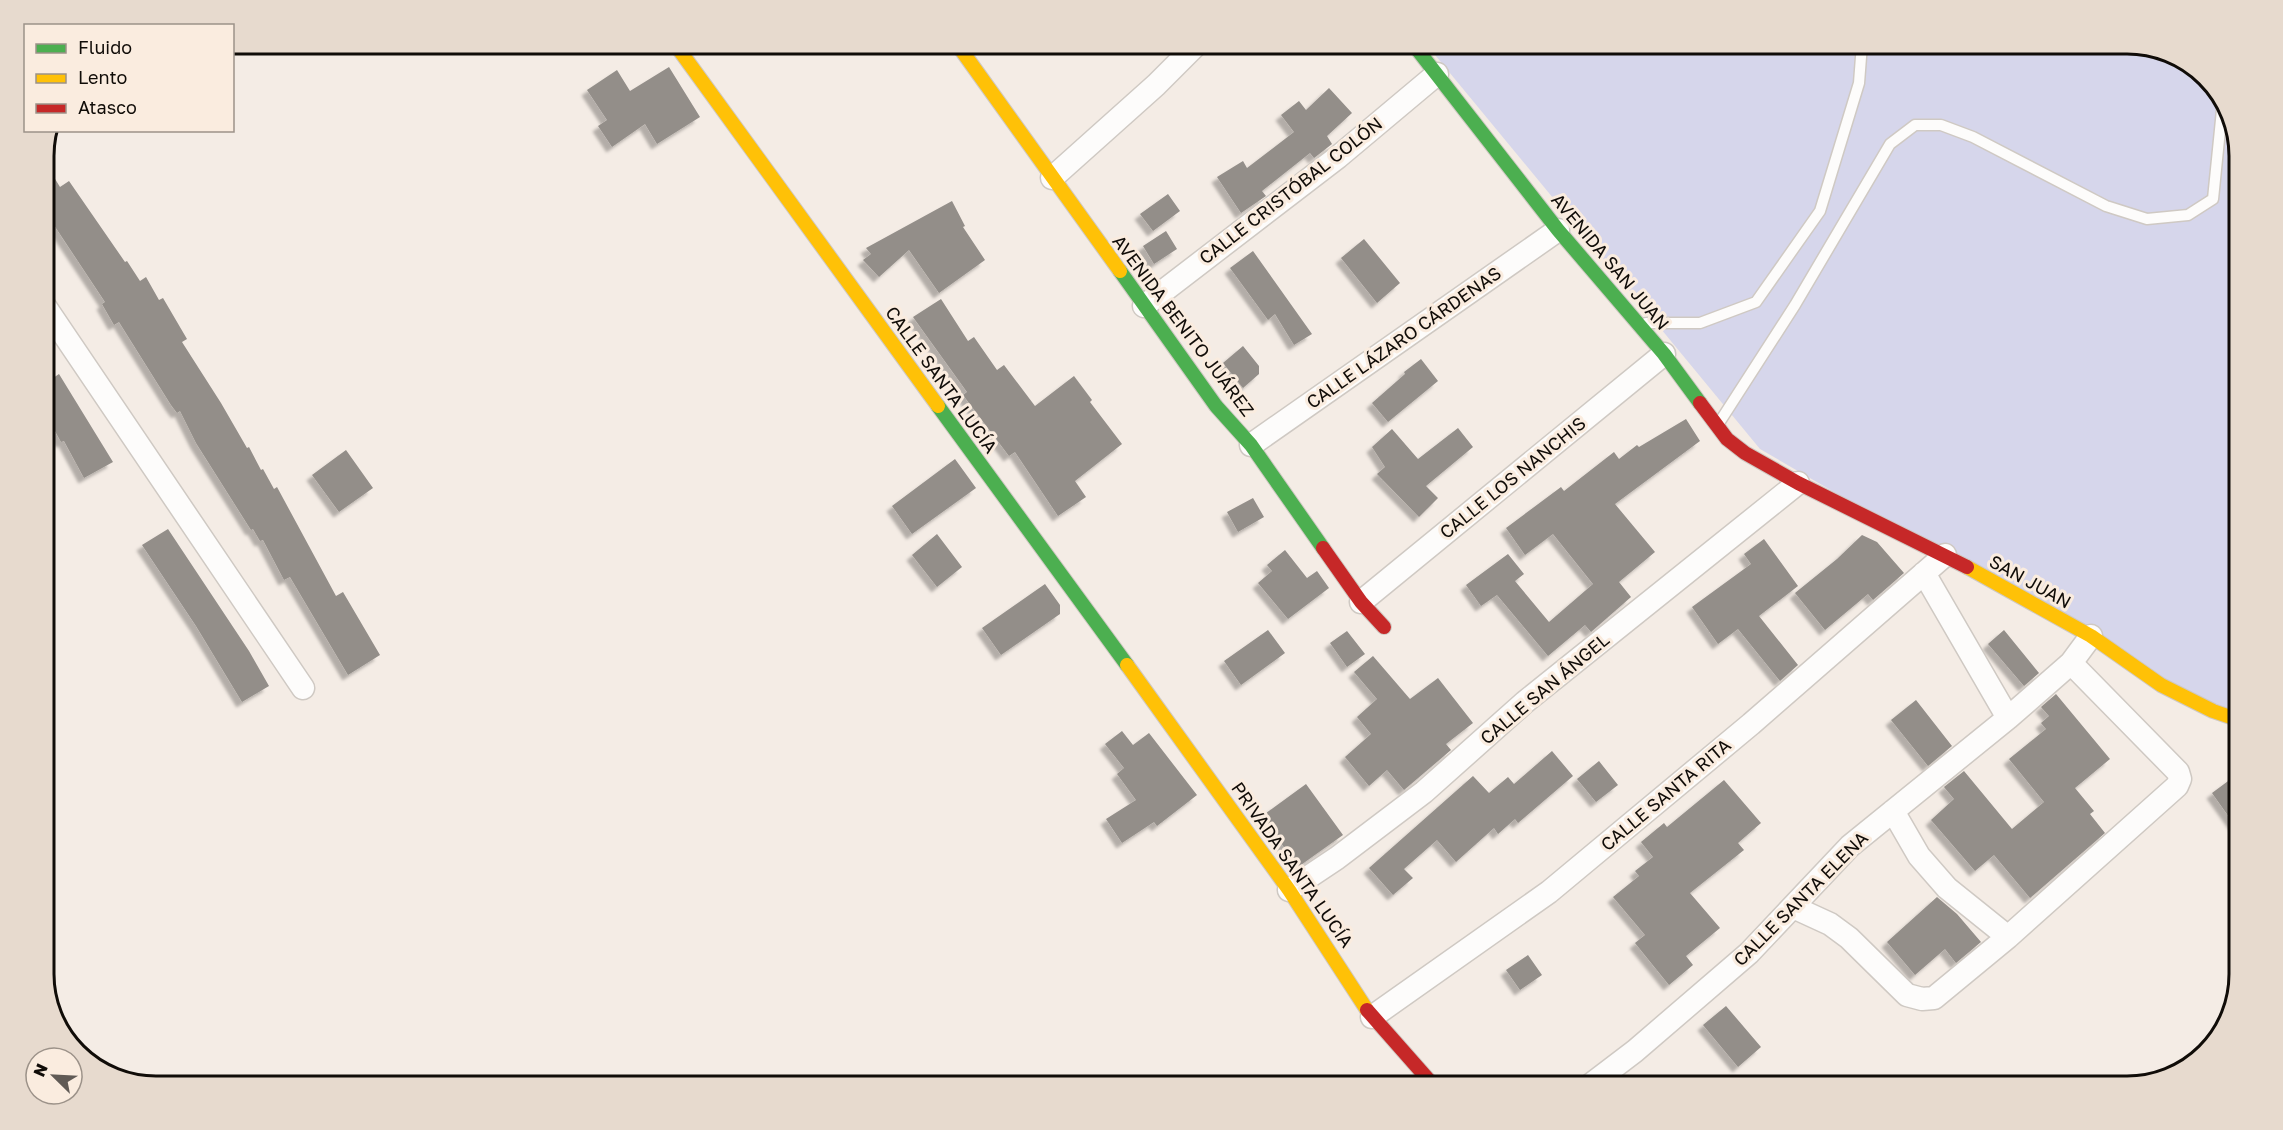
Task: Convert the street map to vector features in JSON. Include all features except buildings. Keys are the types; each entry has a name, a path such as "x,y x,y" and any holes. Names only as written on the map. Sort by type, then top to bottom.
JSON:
{"street":[{"name":"CALLE SANTA LUCÍA","path":"682,54 1179,736"},
{"name":"AVENIDA BENITO JUÁREZ","path":"964,54 1216,406 1251,445 1361,602 1384,627"},
{"path":"1052,178 1156,85 1187,54"},
{"name":"AVENIDA SAN JUAN","path":"1421,54 1558,230 1664,354 1727,439 1745,453 1798,483"},
{"name":"CALLE CRISTÓBAL COLÓN","path":"1144,306 1338,157 1437,74"},
{"name":"CALLE LÁZARO CÁRDENAS","path":"1251,445 1558,230"},
{"path":"54,320 303,688"},
{"name":"CALLE LOS NANCHIS","path":"1361,602 1664,354"},
{"name":"SAN JUAN","path":"1798,483 1945,555 2091,636 2161,685 2212,711 2229,716"},
{"name":"CALLE SAN ÁNGEL","path":"1289,890 1337,858 1424,792 1525,702 1798,483"},
{"name":"CALLE SANTA RITA","path":"1372,1017 1549,892 1751,724 1945,555"},
{"path":"1924,573 2008,718"},
{"name":"CALLE SANTA ELENA","path":"1602,1076 1635,1051 1749,953 1850,846 2008,718 2071,663 2091,636"},
{"path":"1793,906 1830,924 1849,938 1907,995 1922,999 1934,998 2008,937 2177,786 2180,779 2178,772 2071,663"},
{"name":"PRIVADA SANTA LUCÍA","path":"1179,736 1289,890 1372,1017 1425,1076"},
{"path":"1893,812 1920,856 1947,888 2008,937"}],"lane":[{"path":"1636,323 1700,324 1756,302 1820,212 1859,83 1861,54"},
{"path":"1717,426 1795,306 1890,144 1915,125 1941,125 1973,137 2106,206 2147,219 2188,215 2213,199 2221,117"}],"shaded area":[{"path":"1434,54 2127,54 2160,59 2184,71 2212,99 2224,123 2229,150 2229,721 1760,449"}],"traffic: fast":[{"path":"1421,54 1558,230 1664,354 1700,403"},
{"path":"1120,271 1216,406 1251,445 1323,548"},
{"path":"938,406 1127,665"}],"traffic: slow":[{"path":"682,54 938,406"},
{"path":"964,54 1120,271"},
{"path":"1967,567 2091,636 2161,685 2229,717"},
{"path":"1127,665 1289,890 1367,1010"}],"traffic: jam":[{"path":"1700,403 1727,439 1745,453 1798,483 1967,567"},
{"path":"1323,548 1361,602 1384,627"},
{"path":"1367,1010 1425,1076"}]}
